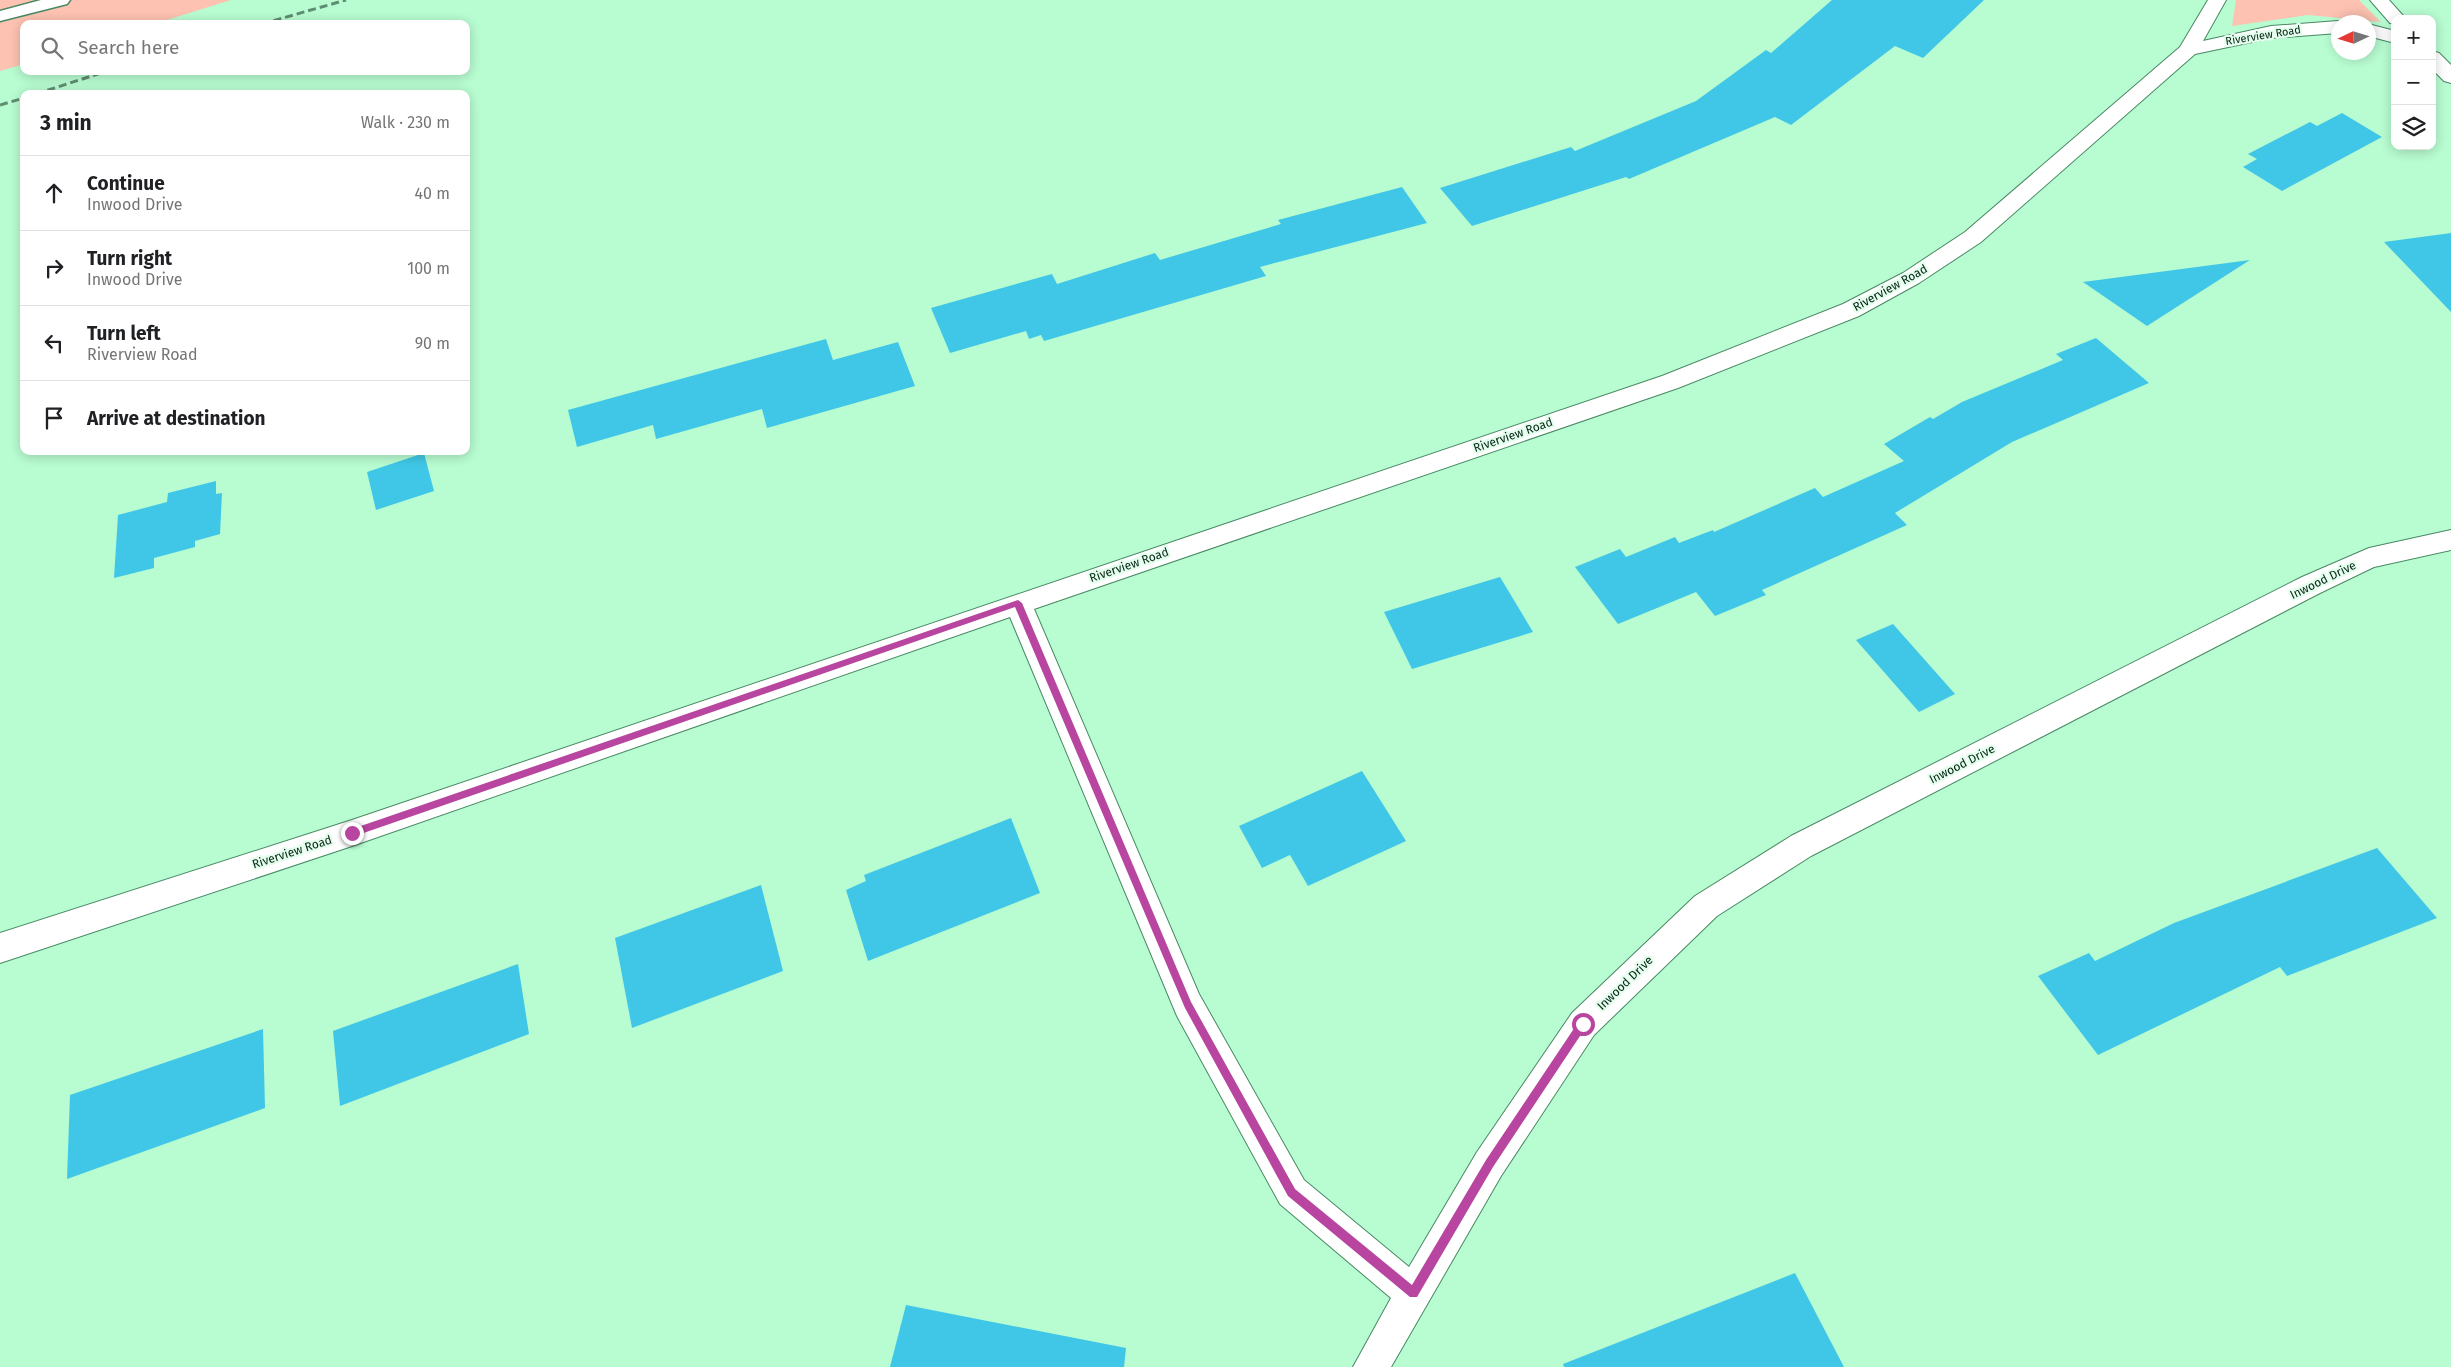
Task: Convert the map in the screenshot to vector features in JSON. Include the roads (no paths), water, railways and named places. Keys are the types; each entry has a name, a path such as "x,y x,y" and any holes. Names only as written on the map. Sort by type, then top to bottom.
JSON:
{"street":[{"name":"Riverview Road","path":"0,948 361,830 1018,603 1670,382 1851,310 1911,278 1973,237 2188,50 2217,0"},
{"path":"2379,0 2393,15"},
{"name":"Riverview Road","path":"2188,50 2272,32 2312,27 2331,27"},
{"path":"2376,32 2391,37"},
{"path":"2435,60 2451,77"},
{"name":"Inwood Drive","path":"1371,1367 1489,1164 1583,1024 1706,906 1801,846 2311,585 2369,558 2451,540"},
{"path":"1018,603 1188,1005 1292,1192 1413,1293"}],"lane":[{"path":"0,16 61,0"}],"railway":[{"path":"276,20 346,0"},
{"path":"48,90 95,75"},
{"path":"0,105 20,99"}]}
